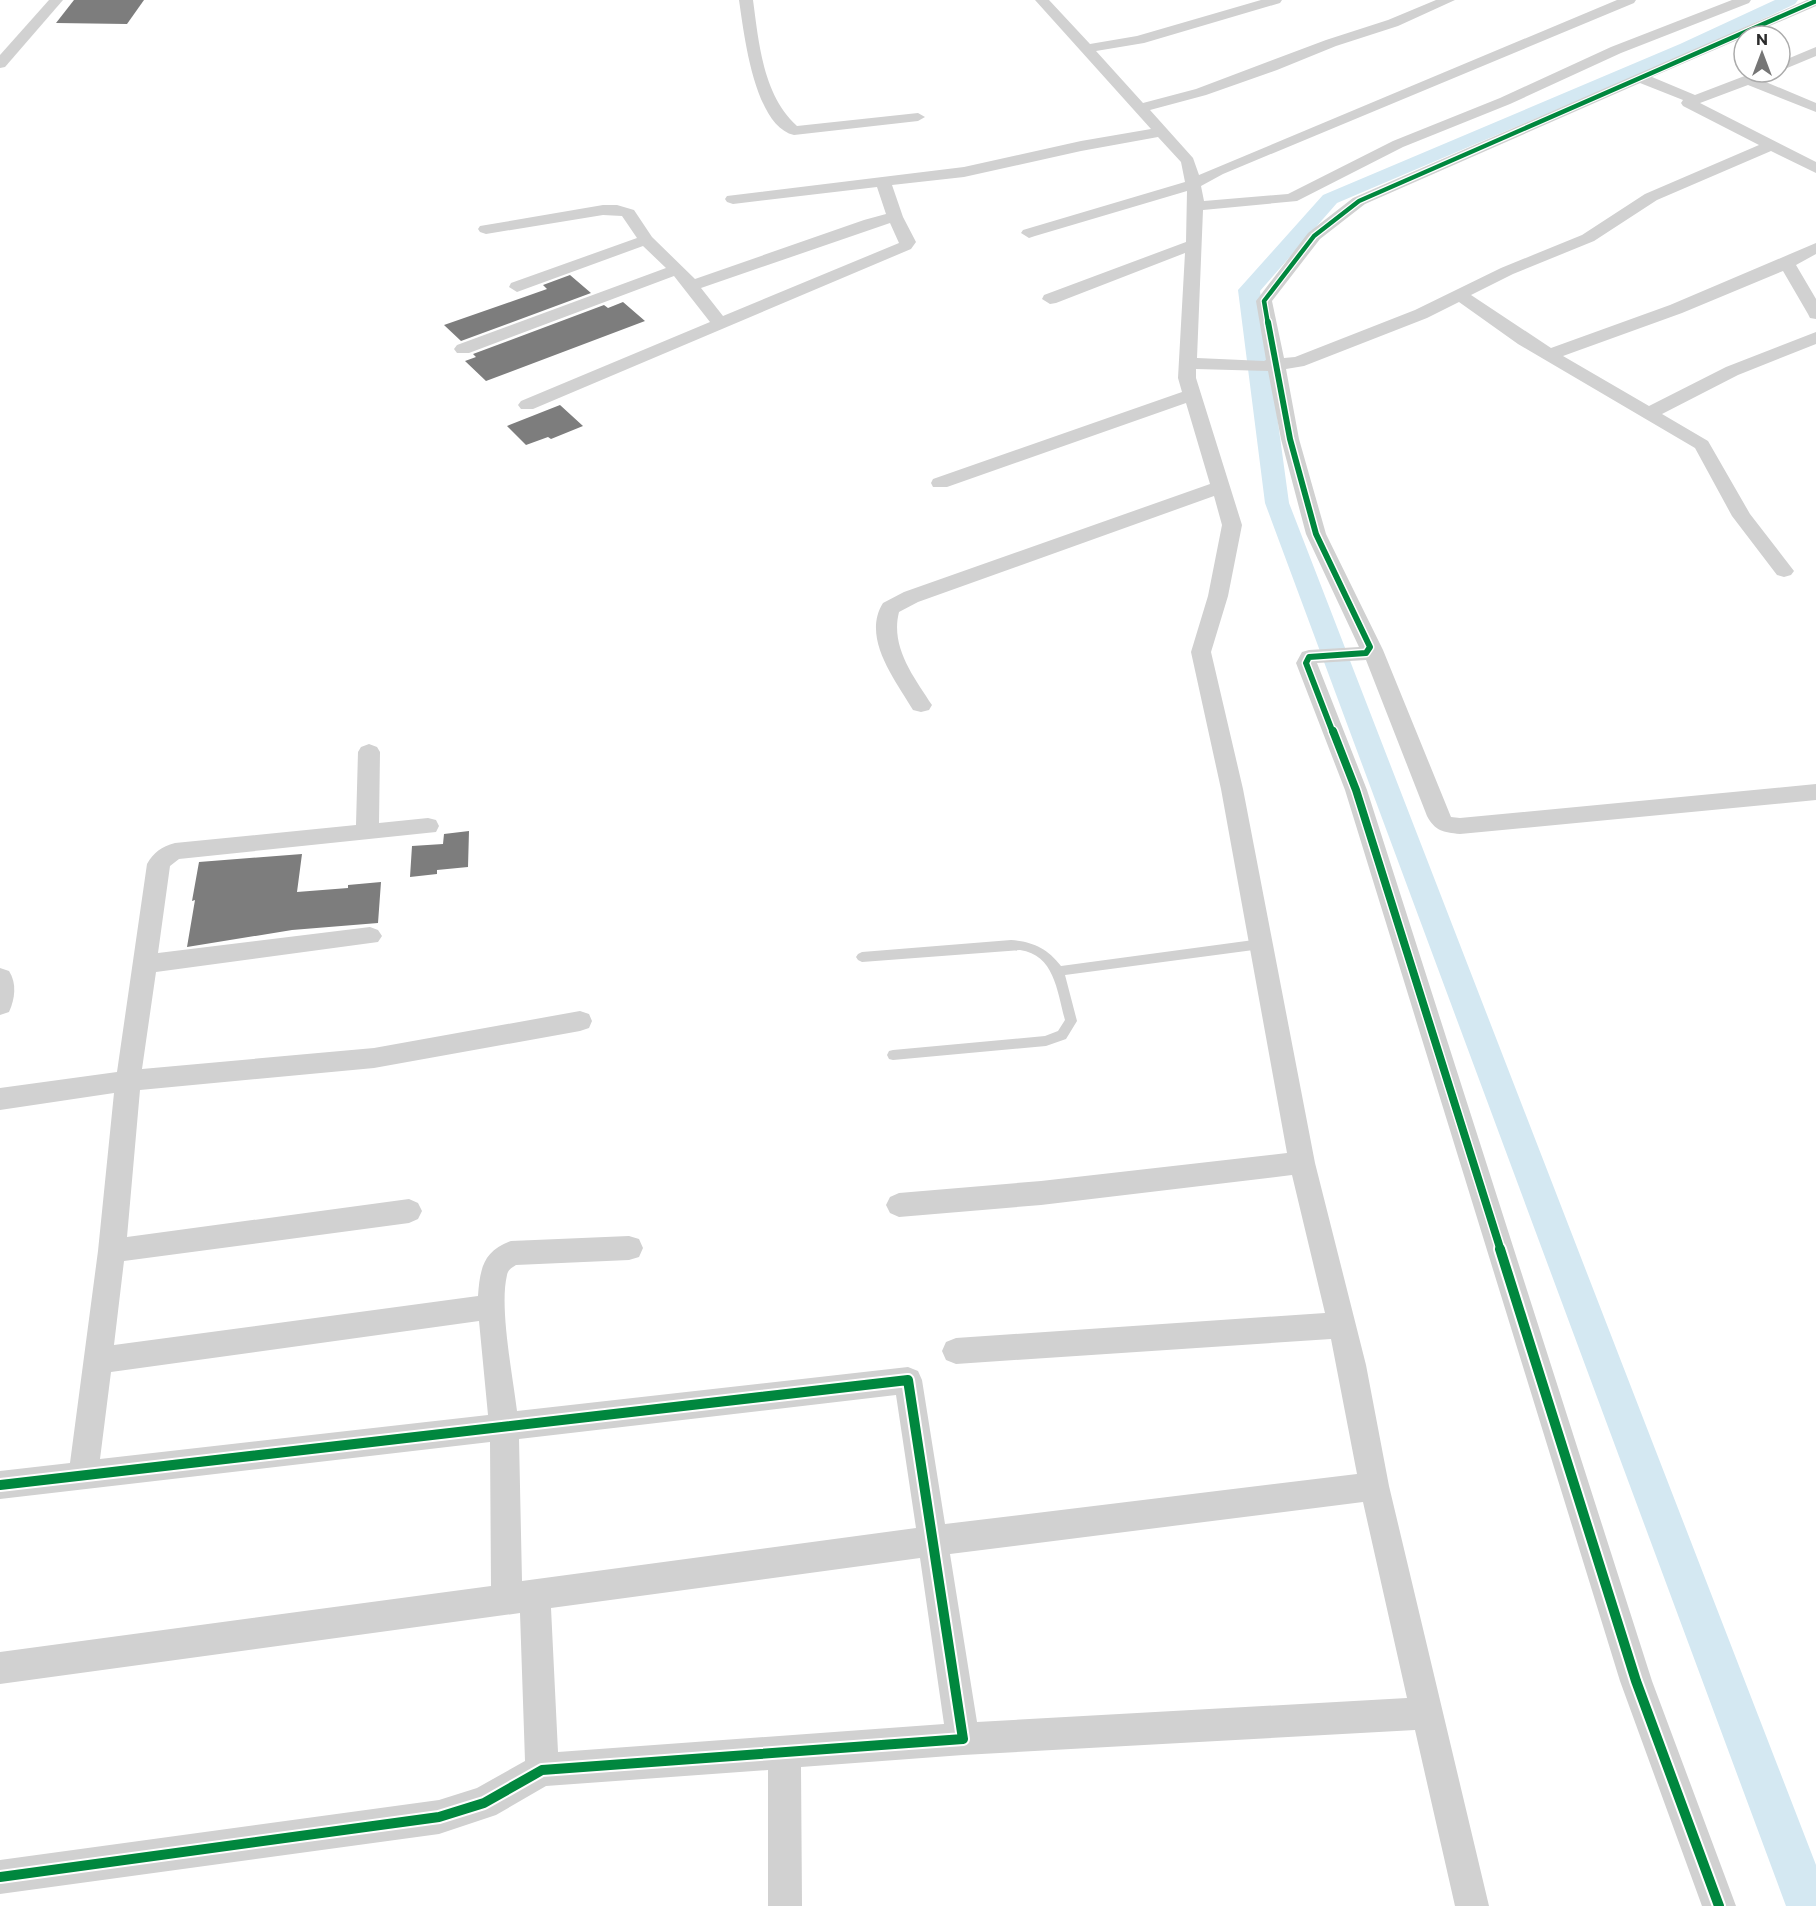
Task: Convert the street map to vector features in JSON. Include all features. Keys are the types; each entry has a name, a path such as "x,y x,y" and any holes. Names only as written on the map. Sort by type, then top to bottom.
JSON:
{"street":[{"path":"0,64 56,0"},
{"path":"746,0 753,51 764,91 788,127 794,132 918,117"},
{"path":"1046,0 1086,49 1188,161 1194,195 1194,244 1187,378 1232,525 1218,596 1201,652 1232,789 1302,1163 1352,1365 1374,1486 1472,1906"},
{"path":"1086,49 1139,40 1214,20 1275,0"},
{"path":"1139,108 1201,92 1272,67 1330,43 1393,23 1448,0"},
{"path":"1194,195 1218,171 1629,0"},
{"path":"1029,233 1194,195 1291,198 1398,144 1505,101 1616,50 1744,0"},
{"path":"1816,1 1359,201 1314,236 1264,301 1262,366 1290,439 1316,534 1370,651 1372,650 1438,816 1444,824 1460,826 1816,792"},
{"path":"1792,62 1815,52"},
{"path":"1641,78 1695,100"},
{"path":"1738,84 1688,103 1816,168"},
{"path":"1759,84 1816,108"},
{"path":"733,199 964,172 1081,146 1161,132"},
{"path":"1188,363 1262,366 1298,362 1421,315 1507,271 1588,238 1651,197 1769,146"},
{"path":"527,405 904,246 908,242 907,238 895,217 884,182"},
{"path":"486,229 617,210 628,213 645,240 677,269 720,324"},
{"path":"692,286 870,223 895,217"},
{"path":"517,287 645,240"},
{"path":"1050,299 1194,244"},
{"path":"1549,355 1676,309 1787,263 1816,248"},
{"path":"1787,263 1816,314"},
{"path":"463,349 677,269"},
{"path":"1460,295 1549,355 1702,445 1742,516 1784,571"},
{"path":"1648,414 1732,371 1816,337"},
{"path":"940,483 1192,395"},
{"path":"921,705 890,650 885,620 890,608 922,593 1221,487"},
{"path":"1370,651 1349,655 1319,655 1309,657 1306,663 1356,790 1636,1681 1719,1906"},
{"path":"367,832 369,752"},
{"path":"83,1476 100,1360 128,1082 159,864 165,856 175,851 428,826"},
{"path":"146,964 370,936"},
{"path":"0,978 3,982 0,1005"},
{"path":"0,1099 128,1082 374,1058 580,1021"},
{"path":"899,1205 1041,1193 1302,1163"},
{"path":"112,1251 409,1212"},
{"path":"542,1770 521,1597 491,1307 493,1276 499,1261 511,1253 629,1248"},
{"path":"100,1360 491,1307"},
{"path":"956,1351 1342,1325"},
{"path":"0,1485 908,1380 963,1739"},
{"path":"0,1668 933,1540 1374,1486"},
{"path":"0,1877 439,1817 484,1803 542,1770 963,1739 1427,1713"},
{"path":"784,1752 785,1906"}],"lane":[{"path":"1058,971 1261,944"},
{"path":"861,957 1028,945 1044,952 1058,971 1071,1021 1062,1035 1046,1041 893,1055"}],"building":[{"path":"74,0 144,0 127,24 56,23"},
{"path":"570,275 591,293 461,341 444,325 547,289 543,285"},
{"path":"623,302 645,321 486,381 465,361 476,357 473,354 604,305 608,308"},
{"path":"560,405 583,426 551,439 548,437 526,445 507,426"},
{"path":"469,831 468,867 437,870 437,874 410,877 412,846 443,844 444,834"},
{"path":"302,854 297,892 348,888 348,885 381,882 378,923 292,930 187,947 199,862"}],"waterway":[{"path":"1789,0 1686,48 1330,199 1249,290 1277,503 1809,1906"}],"cycle path":[{"path":"1719,1906 1636,1681 1356,790 1306,663 1309,657 1366,653 1370,647 1316,534 1290,439 1264,301 1314,236 1359,201 1816,1"},
{"path":"0,1485 908,1380 963,1739 542,1770 484,1803 439,1817 0,1877"}]}
